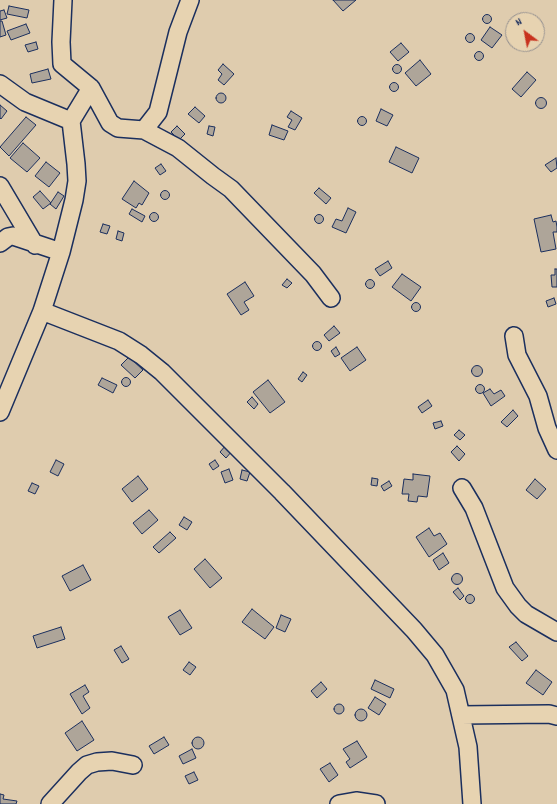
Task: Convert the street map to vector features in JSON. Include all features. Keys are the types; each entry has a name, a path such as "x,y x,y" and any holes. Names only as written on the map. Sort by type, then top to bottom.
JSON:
{"street":[{"path":"63,0 61,42 62,64 91,88 110,123 118,128 144,130 178,148 212,176 231,189 313,274 332,298"},
{"path":"144,130 158,112 178,32 190,0"},
{"path":"0,84 25,102 71,121"},
{"path":"0,412 42,311 61,252 74,200 77,181 71,121 91,88"},
{"path":"0,186 35,245"},
{"path":"0,243 8,237 13,236 35,245 61,252"},
{"path":"42,311 119,341 162,372 282,492 414,630 434,655 455,690 468,747 472,804"},
{"path":"514,336 517,356 538,396 547,428 557,450"},
{"path":"462,488 474,508 505,588 526,614 557,632"},
{"path":"461,715 554,711"},
{"path":"50,804 87,765 97,762 112,761 133,765"},
{"path":"339,804 356,801 376,804"}],"building":[{"path":"333,0 356,0 343,11"},
{"path":"9,6 29,10 27,18 7,14"},
{"path":"4,10 7,18 0,20 0,11"},
{"path":"487,14 492,19 487,24 482,19"},
{"path":"0,21 2,21 6,35 0,37"},
{"path":"26,24 30,33 11,40 7,31"},
{"path":"490,27 502,35 492,48 481,40"},
{"path":"470,33 475,38 470,43 465,38"},
{"path":"36,42 38,49 28,52 25,45"},
{"path":"401,43 409,52 398,61 390,52"},
{"path":"479,51 484,56 479,61 474,56"},
{"path":"420,60 431,74 416,86 405,73"},
{"path":"223,64 234,74 224,85 218,80 222,74 218,70"},
{"path":"397,64 402,69 397,74 392,69"},
{"path":"48,69 51,79 32,83 30,74"},
{"path":"527,72 536,80 521,97 512,89"},
{"path":"394,82 399,87 394,92 389,87"},
{"path":"221,93 226,98 221,103 216,98"},
{"path":"539,98 543,98 545,99 545,107 539,108 536,105 536,101"},
{"path":"0,105 7,111 1,119 0,118"},
{"path":"195,107 205,116 199,123 188,114"},
{"path":"381,109 393,115 387,126 376,121"},
{"path":"291,111 302,118 295,130 288,127 292,120 287,117"},
{"path":"362,116 367,121 362,126 357,121"},
{"path":"26,117 36,125 9,156 0,147"},
{"path":"272,125 288,131 284,140 269,135"},
{"path":"177,126 185,134 179,140 171,132"},
{"path":"209,126 215,127 213,136 207,134"},
{"path":"23,143 40,158 27,172 10,158"},
{"path":"396,147 419,158 412,173 389,162"},
{"path":"556,158 557,168 551,172 545,165"},
{"path":"46,162 60,173 49,187 35,176"},
{"path":"161,164 166,171 160,175 155,168"},
{"path":"134,181 149,193 142,205 139,203 136,208 122,199"},
{"path":"319,188 331,198 326,204 314,193"},
{"path":"165,190 170,195 165,200 160,195"},
{"path":"40,191 51,203 43,209 33,197"},
{"path":"58,192 64,196 56,209 50,204"},
{"path":"348,208 356,212 346,233 332,227 336,219 342,221"},
{"path":"132,209 145,216 142,222 129,214"},
{"path":"154,212 159,217 154,222 149,217"},
{"path":"319,214 324,219 319,224 314,219"},
{"path":"551,215 553,222 556,221 557,227 557,232 553,232 556,249 541,252 534,219"},
{"path":"103,224 110,226 107,234 100,232"},
{"path":"118,231 124,233 122,241 116,239"},
{"path":"388,261 392,268 380,276 375,269"},
{"path":"555,269 557,269 557,287 552,287 551,275 555,275"},
{"path":"402,274 421,287 411,301 392,287"},
{"path":"287,279 292,283 287,288 282,285"},
{"path":"370,279 375,284 370,289 365,284"},
{"path":"245,282 254,296 244,302 249,310 241,315 227,294"},
{"path":"554,298 556,304 548,307 546,301"},
{"path":"416,302 421,307 416,312 411,307"},
{"path":"334,326 340,333 329,341 324,335"},
{"path":"317,341 322,346 317,351 312,346"},
{"path":"336,347 340,354 335,357 331,351"},
{"path":"357,347 366,360 350,371 341,358"},
{"path":"129,357 143,370 135,378 121,365"},
{"path":"477,365 481,367 483,371 481,375 477,377 473,375 471,371 473,367"},
{"path":"303,372 307,375 302,382 298,379"},
{"path":"126,377 131,382 126,387 121,382"},
{"path":"102,378 117,385 113,393 98,385"},
{"path":"268,380 285,402 270,413 253,392"},
{"path":"480,384 485,389 480,394 475,389"},
{"path":"490,389 494,394 501,390 505,396 491,406 483,393"},
{"path":"252,397 258,404 254,409 247,402"},
{"path":"428,400 432,406 422,413 418,407"},
{"path":"513,410 518,416 507,427 501,422"},
{"path":"441,421 443,426 435,429 433,423"},
{"path":"459,430 465,435 460,440 454,435"},
{"path":"226,445 232,451 226,458 220,452"},
{"path":"457,446 465,454 459,461 451,452"},
{"path":"56,460 64,464 58,476 50,472"},
{"path":"215,460 219,466 213,470 209,464"},
{"path":"229,469 233,480 225,483 221,472"},
{"path":"242,470 250,472 247,481 240,479"},
{"path":"413,474 430,476 427,497 418,496 417,502 408,501 409,494 402,494 404,479 413,480"},
{"path":"138,476 148,489 132,502 122,489"},
{"path":"372,478 378,479 377,486 371,485"},
{"path":"535,479 546,489 537,499 526,490"},
{"path":"389,481 392,486 384,491 381,486"},
{"path":"32,483 39,486 35,494 28,491"},
{"path":"149,510 158,520 142,534 133,523"},
{"path":"184,517 192,522 187,530 179,525"},
{"path":"429,528 434,536 440,533 447,544 429,557 416,537"},
{"path":"170,532 176,538 159,553 153,547"},
{"path":"443,553 449,563 439,570 433,560"},
{"path":"205,559 222,578 210,588 194,569"},
{"path":"83,565 91,580 70,591 62,576"},
{"path":"455,574 459,574 461,575 461,583 455,584 452,581 452,577"},
{"path":"458,588 464,596 460,600 453,592"},
{"path":"470,594 475,599 470,604 465,599"},
{"path":"252,609 274,627 265,639 242,622"},
{"path":"180,610 192,628 180,635 168,617"},
{"path":"281,615 291,619 285,632 276,628"},
{"path":"61,627 65,639 37,648 33,636"},
{"path":"516,642 528,656 522,661 509,647"},
{"path":"121,646 129,659 122,663 114,650"},
{"path":"189,662 196,667 190,675 183,670"},
{"path":"536,670 552,682 543,695 526,683"},
{"path":"375,680 394,689 390,698 371,689"},
{"path":"321,682 327,689 317,698 311,691"},
{"path":"85,685 89,692 83,696 90,708 82,714 70,694"},
{"path":"375,697 386,704 379,715 368,708"},
{"path":"337,704 341,704 343,705 343,713 337,714 334,711 334,707"},
{"path":"363,709 366,710 366,720 359,721 356,720 355,713 356,710"},
{"path":"82,721 94,740 77,751 65,733"},
{"path":"164,737 169,745 154,754 149,746"},
{"path":"198,737 202,739 204,743 202,747 198,749 194,747 192,743 194,739"},
{"path":"357,741 367,757 350,768 346,762 350,759 343,749"},
{"path":"192,749 196,758 183,764 179,756"},
{"path":"330,763 338,775 329,782 320,769"},
{"path":"194,772 198,780 189,784 185,776"},
{"path":"0,794 4,795 3,799 17,801 16,804 0,804"}]}
